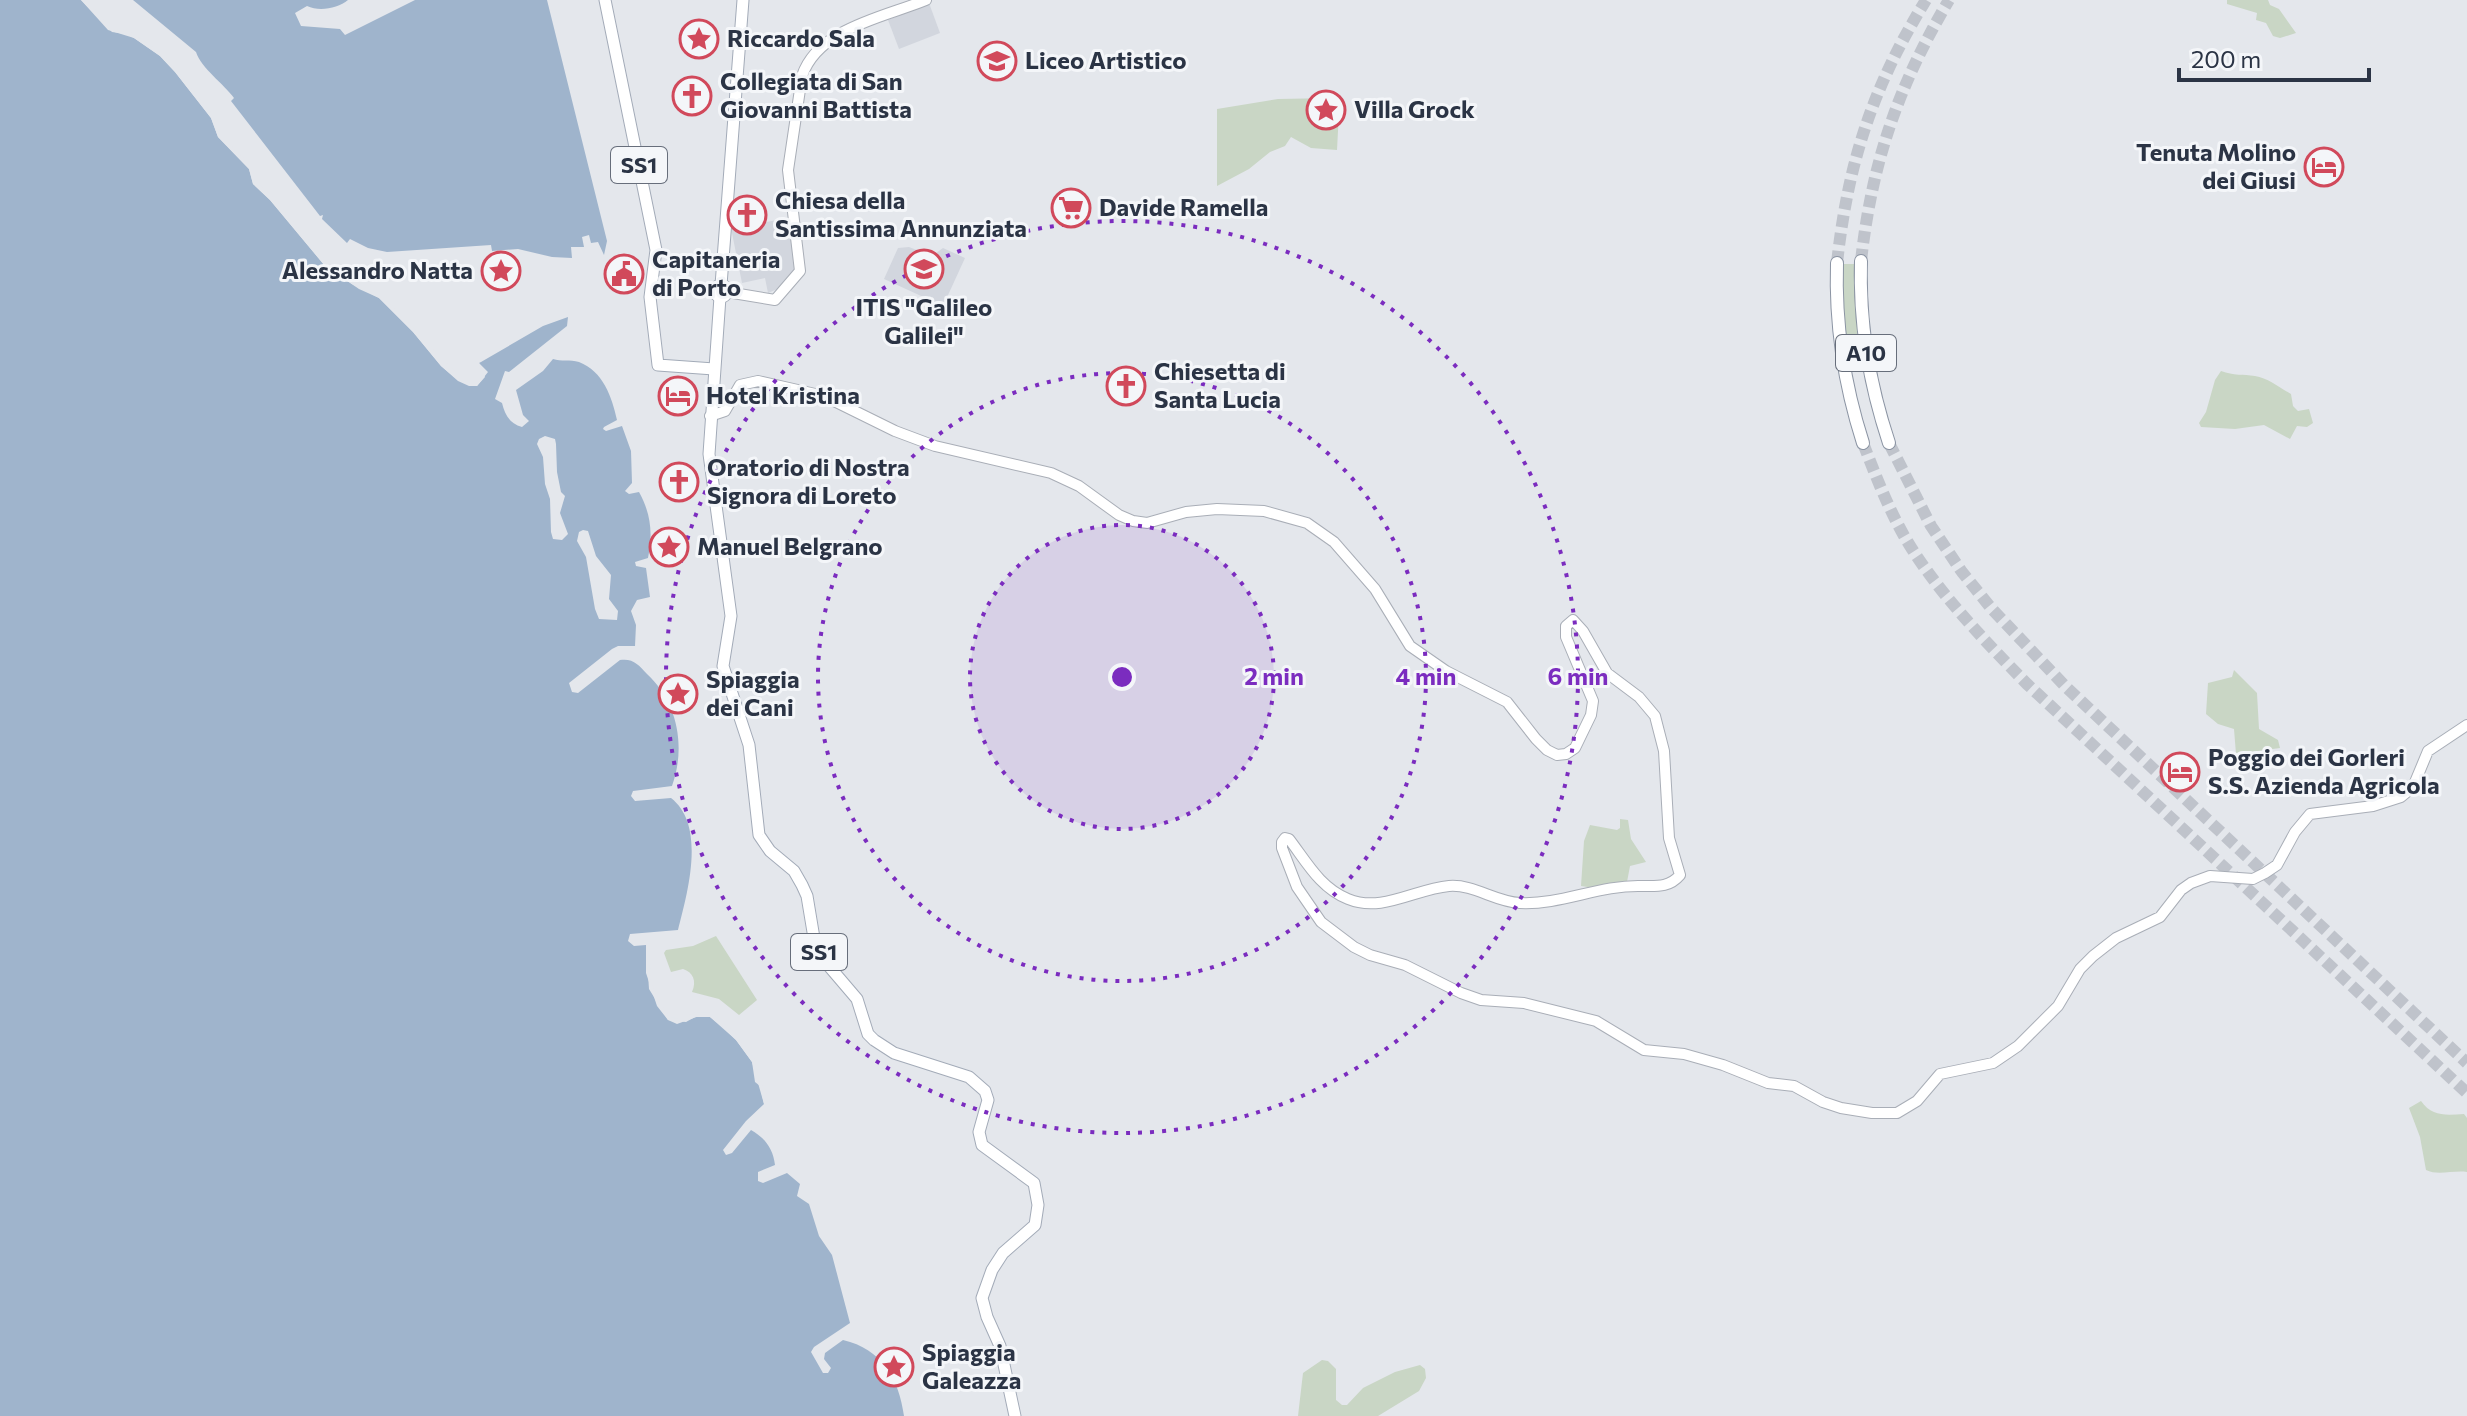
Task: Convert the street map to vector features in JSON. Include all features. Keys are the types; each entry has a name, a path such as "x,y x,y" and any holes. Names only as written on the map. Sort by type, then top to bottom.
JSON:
{"highway":[{"name":"A10","path":"1861,261 1865,344 1875,398 1889,443"},
{"name":"A10","path":"1837,263 1836,311 1840,348 1848,394 1863,443"}],"main road":[{"name":"SS1","path":"605,0 656,250 652,265 651,316 658,365 714,369"},
{"path":"723,292 775,300 799,275 788,170 802,76 809,62 840,33 926,0"},
{"name":"SS1","path":"743,5 723,292 710,416 710,469 731,616 723,666 749,745 759,835 770,851 794,871 802,885 807,896 815,944 822,958 857,999 868,1034 874,1040 894,1053 954,1071 979,1084 988,1100 979,1132 982,1145 1027,1176 1037,1193 1035,1225 1003,1253 992,1270 982,1298 1000,1346 1015,1416"},
{"path":"710,416 725,411 740,385 758,381 824,396 895,431 935,446 1051,473 1079,486 1119,515 1133,521 1147,523 1186,512 1217,509 1264,511 1307,523 1334,542 1375,589 1410,646 1446,671 1507,702 1536,739 1557,755 1575,748 1591,715 1593,701 1570,652 1565,630 1573,620 1607,673 1639,697 1655,716 1664,751 1669,838 1680,875 1674,883 1664,886 1616,886 1576,897 1530,903 1503,902 1462,886 1452,886 1431,888 1384,904 1367,904 1347,899 1319,880 1289,839 1285,838 1282,842 1285,861 1297,887 1321,922 1354,947 1405,965 1461,993 1481,1000 1524,1003 1596,1021 1644,1050 1684,1054 1723,1065 1768,1083 1794,1086 1841,1108 1897,1113 1917,1101 1940,1074 1993,1063 2003,1057 2031,1035 2058,1006 2080,969 2093,956 2116,938 2160,917 2181,890 2210,876 2253,879 2277,865 2295,832 2310,814 2373,806 2401,797 2413,787 2428,751 2467,725"}],"shaded area":[{"path":"929,3 940,33 899,49 888,20"},
{"path":"789,218 797,271 780,288 768,293 765,278 742,283 731,228"},
{"name":"ITIS \"Galileo Galilei\"","path":"909,247 932,256 943,248 965,258 943,306 884,279 898,248"}],"green space":[{"path":"2227,0 2268,0 2270,5 2279,9 2296,33 2280,38 2273,36 2266,23 2256,20 2257,13 2227,4"},
{"path":"1332,98 1339,112 1337,150 1311,148 1291,137 1285,146 1270,152 1249,169 1217,186 1217,109 1278,99"},
{"path":"1841,264 1856,264 1858,326 1855,358 1843,329"},
{"path":"2221,371 2260,377 2274,384 2291,394 2293,406 2298,411 2309,409 2313,423 2307,427 2297,426 2290,439 2264,425 2235,429 2201,427 2199,423"},
{"path":"2234,670 2257,693 2259,729 2278,740 2280,748 2236,754 2234,729 2218,724 2206,714 2208,683 2232,677"},
{"path":"1620,819 1628,820 1631,839 1646,862 1630,866 1627,882 1594,888 1581,886 1584,841 1590,825 1617,830"},
{"path":"716,936 757,1000 739,1015 719,999 692,992 692,975 683,969 671,972 664,953"},
{"path":"2421,1101 2435,1112 2464,1114 2467,1118 2467,1172 2436,1173 2426,1170 2420,1137 2409,1108"},
{"path":"1322,1360 1328,1361 1336,1369 1336,1400 1342,1405 1347,1405 1363,1388 1395,1372 1420,1365 1425,1369 1426,1378 1419,1391 1378,1416 1298,1416 1303,1373"}],"water":[{"path":"0,0 81,0 108,30 134,38 160,56 211,118 218,137 249,169 253,184 325,266 359,289 379,298 441,366 458,380 477,386 485,377 479,363 543,326 568,317 567,326 509,372 505,371 495,399 502,403 511,421 522,427 529,421 523,415 516,390 543,371 553,359 576,361 587,366 605,386 615,411 617,420 603,429 606,431 622,426 631,451 632,483 625,491 629,494 639,492 648,516 651,532 648,558 635,562 636,566 646,568 650,597 637,600 631,611 636,625 635,646 612,649 569,683 572,692 578,693 620,660 632,661 658,686 676,726 678,756 672,786 633,791 631,796 635,801 671,798 682,810 689,825 691,843 686,898 678,930 630,934 628,941 634,946 646,945 649,989 668,1020 686,1022 695,1017 710,1017 736,1040 752,1062 764,1104 723,1150 726,1155 732,1153 751,1130 764,1140 775,1165 758,1172 758,1181 763,1183 787,1173 800,1184 797,1196 809,1204 819,1236 832,1255 850,1323 811,1352 823,1373 828,1373 831,1368 824,1359 825,1353 843,1340 857,1344 878,1358 893,1378 904,1416 0,1416"},
{"path":"133,0 348,0 329,8 307,6 295,13 301,26 340,29 345,35 415,0 547,0 607,241 604,255 598,242 591,243 589,235 582,237 584,247 571,247 572,258 518,249 492,251 491,245 387,252 368,248 350,239 347,243 322,219 323,215 320,216 231,101 234,98 196,52"}],"pier":[{"path":"81,0 86,0 113,29 128,30 163,54 214,116 221,135 252,167 257,182 328,263 382,295 460,377 475,382 483,374 477,370 475,361 479,363 488,372 477,386 458,381 441,366 379,298 325,266 253,184 249,169 218,137 211,118 175,72 160,56 134,38 112,32"},
{"path":"545,436 555,439 557,472 561,492 565,496 560,513 568,534 562,540 553,539 551,532 550,499 545,484 543,457 537,444"},
{"path":"588,531 596,556 611,575 609,599 618,611 617,620 599,619 595,609 586,557 577,541 579,532"},
{"path":"649,944 651,981 660,1004 671,1017 678,1019 697,1012 711,1013 732,1029 755,1060 759,1080 766,1090 768,1106 764,1104 760,1086 755,1082 752,1062 724,1028 702,1015 677,1024 668,1020 657,1006 646,973 646,945"}],"tunnel":[{"path":"1837,263 1848,191 1866,126 1891,63 1926,0"},
{"path":"1861,261 1872,191 1890,126 1915,63 1949,0"},
{"path":"1863,443 1904,536 1938,585 1981,636 2027,684 2467,1093"},
{"path":"1889,443 1931,526 1991,608 2065,686 2467,1063"}],"place":[{"name":"Riccardo Sala","path":"699,39"},
{"name":"Liceo Artistico","path":"997,61"},
{"name":"Collegiata di San Giovanni Battista","path":"692,96"},
{"name":"Villa Grock","path":"1326,110"},
{"name":"Tenuta Molino dei Giusi","path":"2324,167"},
{"name":"Davide Ramella","path":"1071,208"},
{"name":"Chiesa della Santissima Annunziata","path":"747,215"},
{"name":"ITIS \"Galileo Galilei\"","path":"924,269"},
{"name":"Alessandro Natta","path":"501,271"},
{"name":"Capitaneria di Porto","path":"624,274"},
{"name":"Chiesetta di Santa Lucia","path":"1126,386"},
{"name":"Hotel Kristina","path":"678,396"},
{"name":"Oratorio di Nostra Signora di Loreto","path":"679,482"},
{"name":"Manuel Belgrano","path":"669,547"},
{"name":"Spiaggia dei Cani","path":"678,694"},
{"name":"Poggio dei Gorleri S.S. Azienda Agricola","path":"2180,772"},
{"name":"Spiaggia Galeazza","path":"894,1367"}]}
